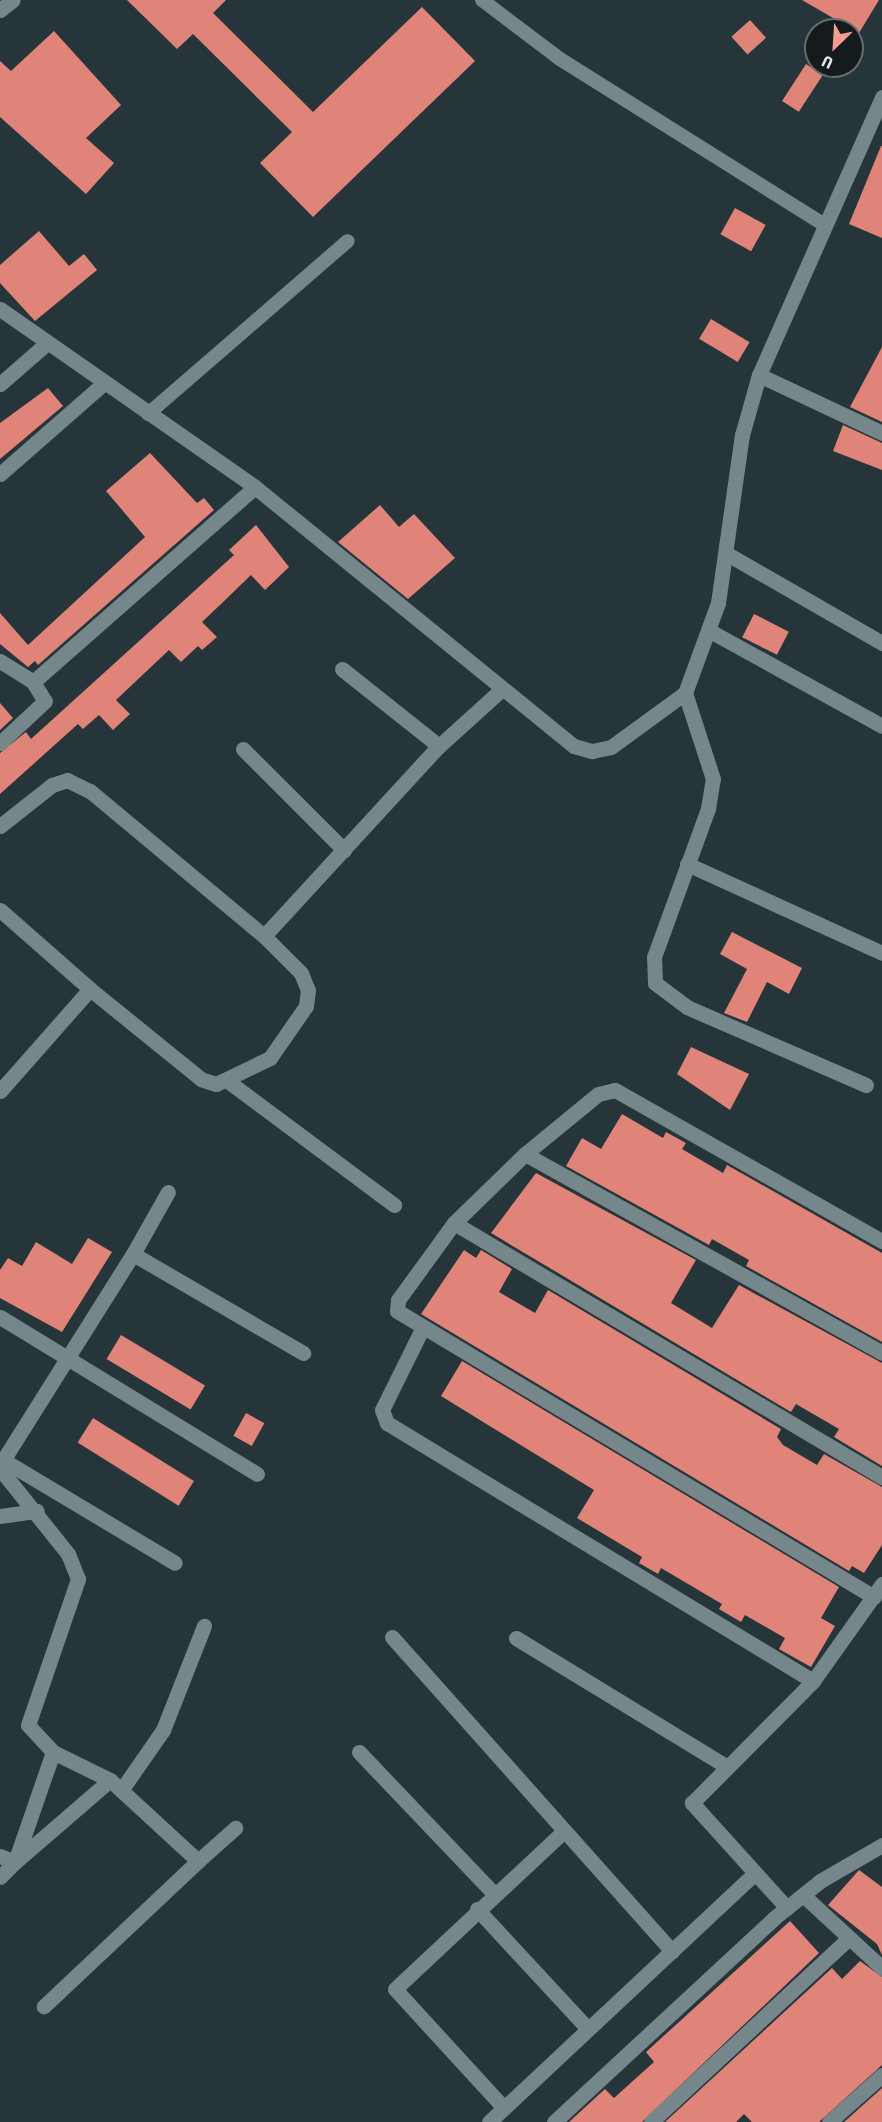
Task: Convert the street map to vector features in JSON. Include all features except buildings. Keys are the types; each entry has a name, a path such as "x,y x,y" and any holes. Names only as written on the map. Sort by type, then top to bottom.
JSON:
{"street":[{"path":"0,10 13,0"},
{"path":"0,309 255,488 501,690 574,746 592,751 611,747 685,693 710,631 729,555 731,488 759,375 882,97"},
{"path":"0,384 48,343"},
{"path":"759,375 882,433"},
{"path":"0,474 104,382"},
{"path":"33,682 255,488"},
{"path":"729,555 882,643"},
{"path":"710,631 882,726"},
{"path":"0,661 33,682 44,708 0,743"},
{"path":"342,669 439,746"},
{"path":"264,936 439,746 501,690"},
{"path":"685,693 713,780 687,864 654,957 655,983 687,1007 866,1085"},
{"path":"243,749 344,850"},
{"path":"0,826 52,785 67,780 90,791 264,936 301,973 308,990 306,1006 270,1058 229,1082"},
{"path":"687,864 882,953"},
{"path":"0,910 90,989 201,1079 229,1082 394,1205"},
{"path":"0,1091 90,989"},
{"path":"787,1908 692,1803 813,1681 878,1591 422,1329 397,1311 398,1300 454,1223 525,1154 598,1094 615,1089 882,1240"},
{"path":"525,1154 882,1353"},
{"path":"1,1465 72,1359 168,1192"},
{"path":"454,1223 882,1477"},
{"path":"133,1254 303,1353"},
{"path":"0,1317 257,1474"},
{"path":"422,1329 382,1410 387,1423 813,1681"},
{"path":"1,1465 68,1554 78,1579 27,1725 53,1752 116,1784 198,1861"},
{"path":"1,1465 176,1563"},
{"path":"0,1515 37,1511"},
{"path":"0,1877 15,1862 116,1784 163,1730 204,1626"},
{"path":"392,1637 672,1951"},
{"path":"516,1638 727,1767"},
{"path":"15,1862 53,1752"},
{"path":"358,1752 494,1894"},
{"path":"44,2006 235,1828"},
{"path":"504,2108 395,1989 477,1909 564,1831"},
{"path":"554,2122 787,1908 803,1895 882,1845"},
{"path":"0,1856 15,1862"},
{"path":"489,2122 755,1873"},
{"path":"803,1895 847,1940 882,1968"},
{"path":"477,1909 588,2029"},
{"path":"651,2122 847,1940"},
{"path":"829,2122 882,2075"}],"lane":[{"path":"482,0 560,59 824,224"},
{"path":"148,414 348,241"}]}
